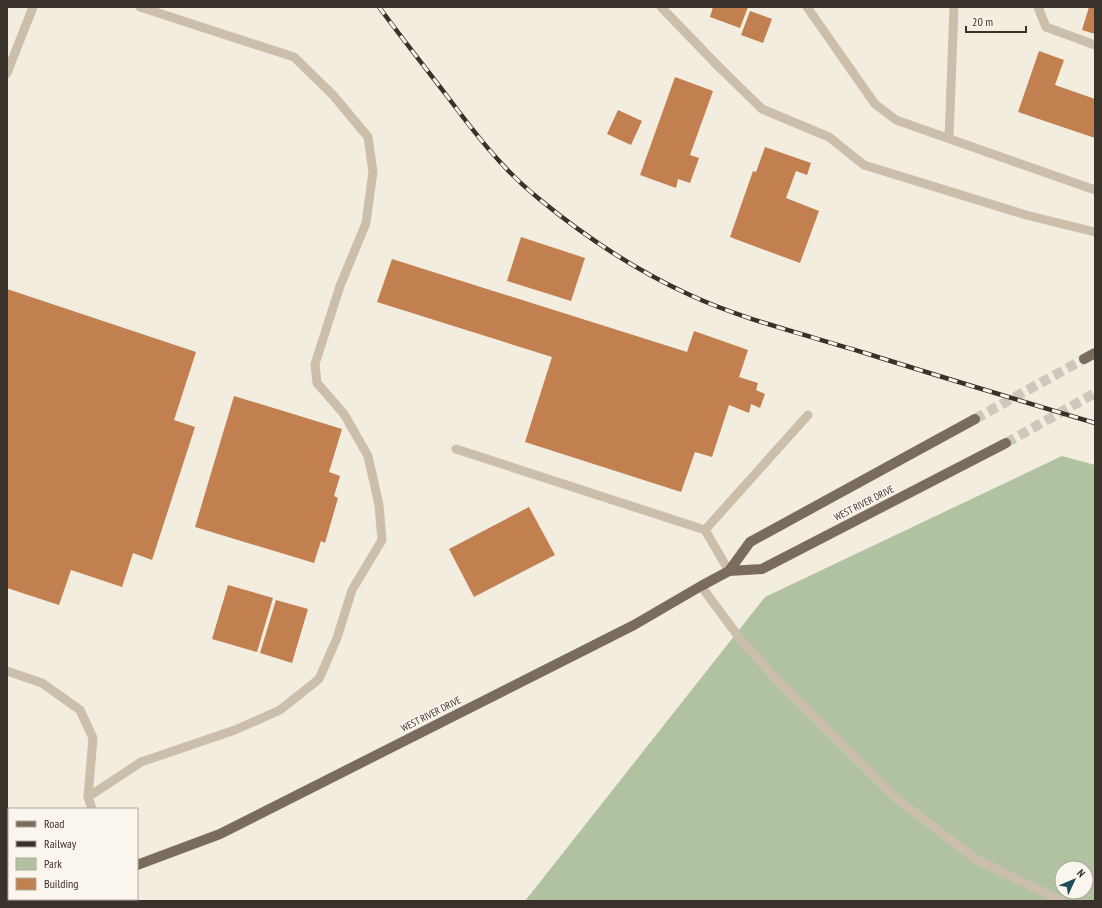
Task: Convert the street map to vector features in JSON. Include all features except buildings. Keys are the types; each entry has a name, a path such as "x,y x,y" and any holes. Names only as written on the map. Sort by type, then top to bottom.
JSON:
{"main road":[{"path":"1084,358 1095,353"},
{"name":"WEST RIVER DRIVE","path":"729,571 750,542 975,419"},
{"name":"WEST RIVER DRIVE","path":"138,865 220,834 634,626 729,571 762,569 1006,443"}],"lane":[{"path":"7,73 34,7"},
{"path":"88,797 141,762 235,730 280,710 319,679 336,638 352,590 382,540 379,505 368,456 344,414 317,383 315,364 340,286 366,223 374,172 368,137 333,95 294,57 140,7"},
{"path":"661,7 762,109 829,137 864,165 1026,216 1095,232"},
{"path":"807,7 875,104 896,120 1095,190"},
{"path":"949,138 954,7"},
{"path":"1038,7 1046,27 1095,45"},
{"path":"705,530 808,415"},
{"path":"456,449 705,530 729,571"},
{"path":"701,586 741,640 776,679 897,799 977,860 1062,901"},
{"path":"7,671 42,683 80,710 93,738 88,797 92,808"}],"green space":[{"path":"1062,456 1095,465 1095,901 525,901 765,597"}],"tunnel":[{"path":"975,419 1084,359"},
{"path":"1006,443 1095,393"}],"railway":[{"path":"379,7 478,136 512,175 573,226 650,275 690,295 754,320 1095,423"}]}
